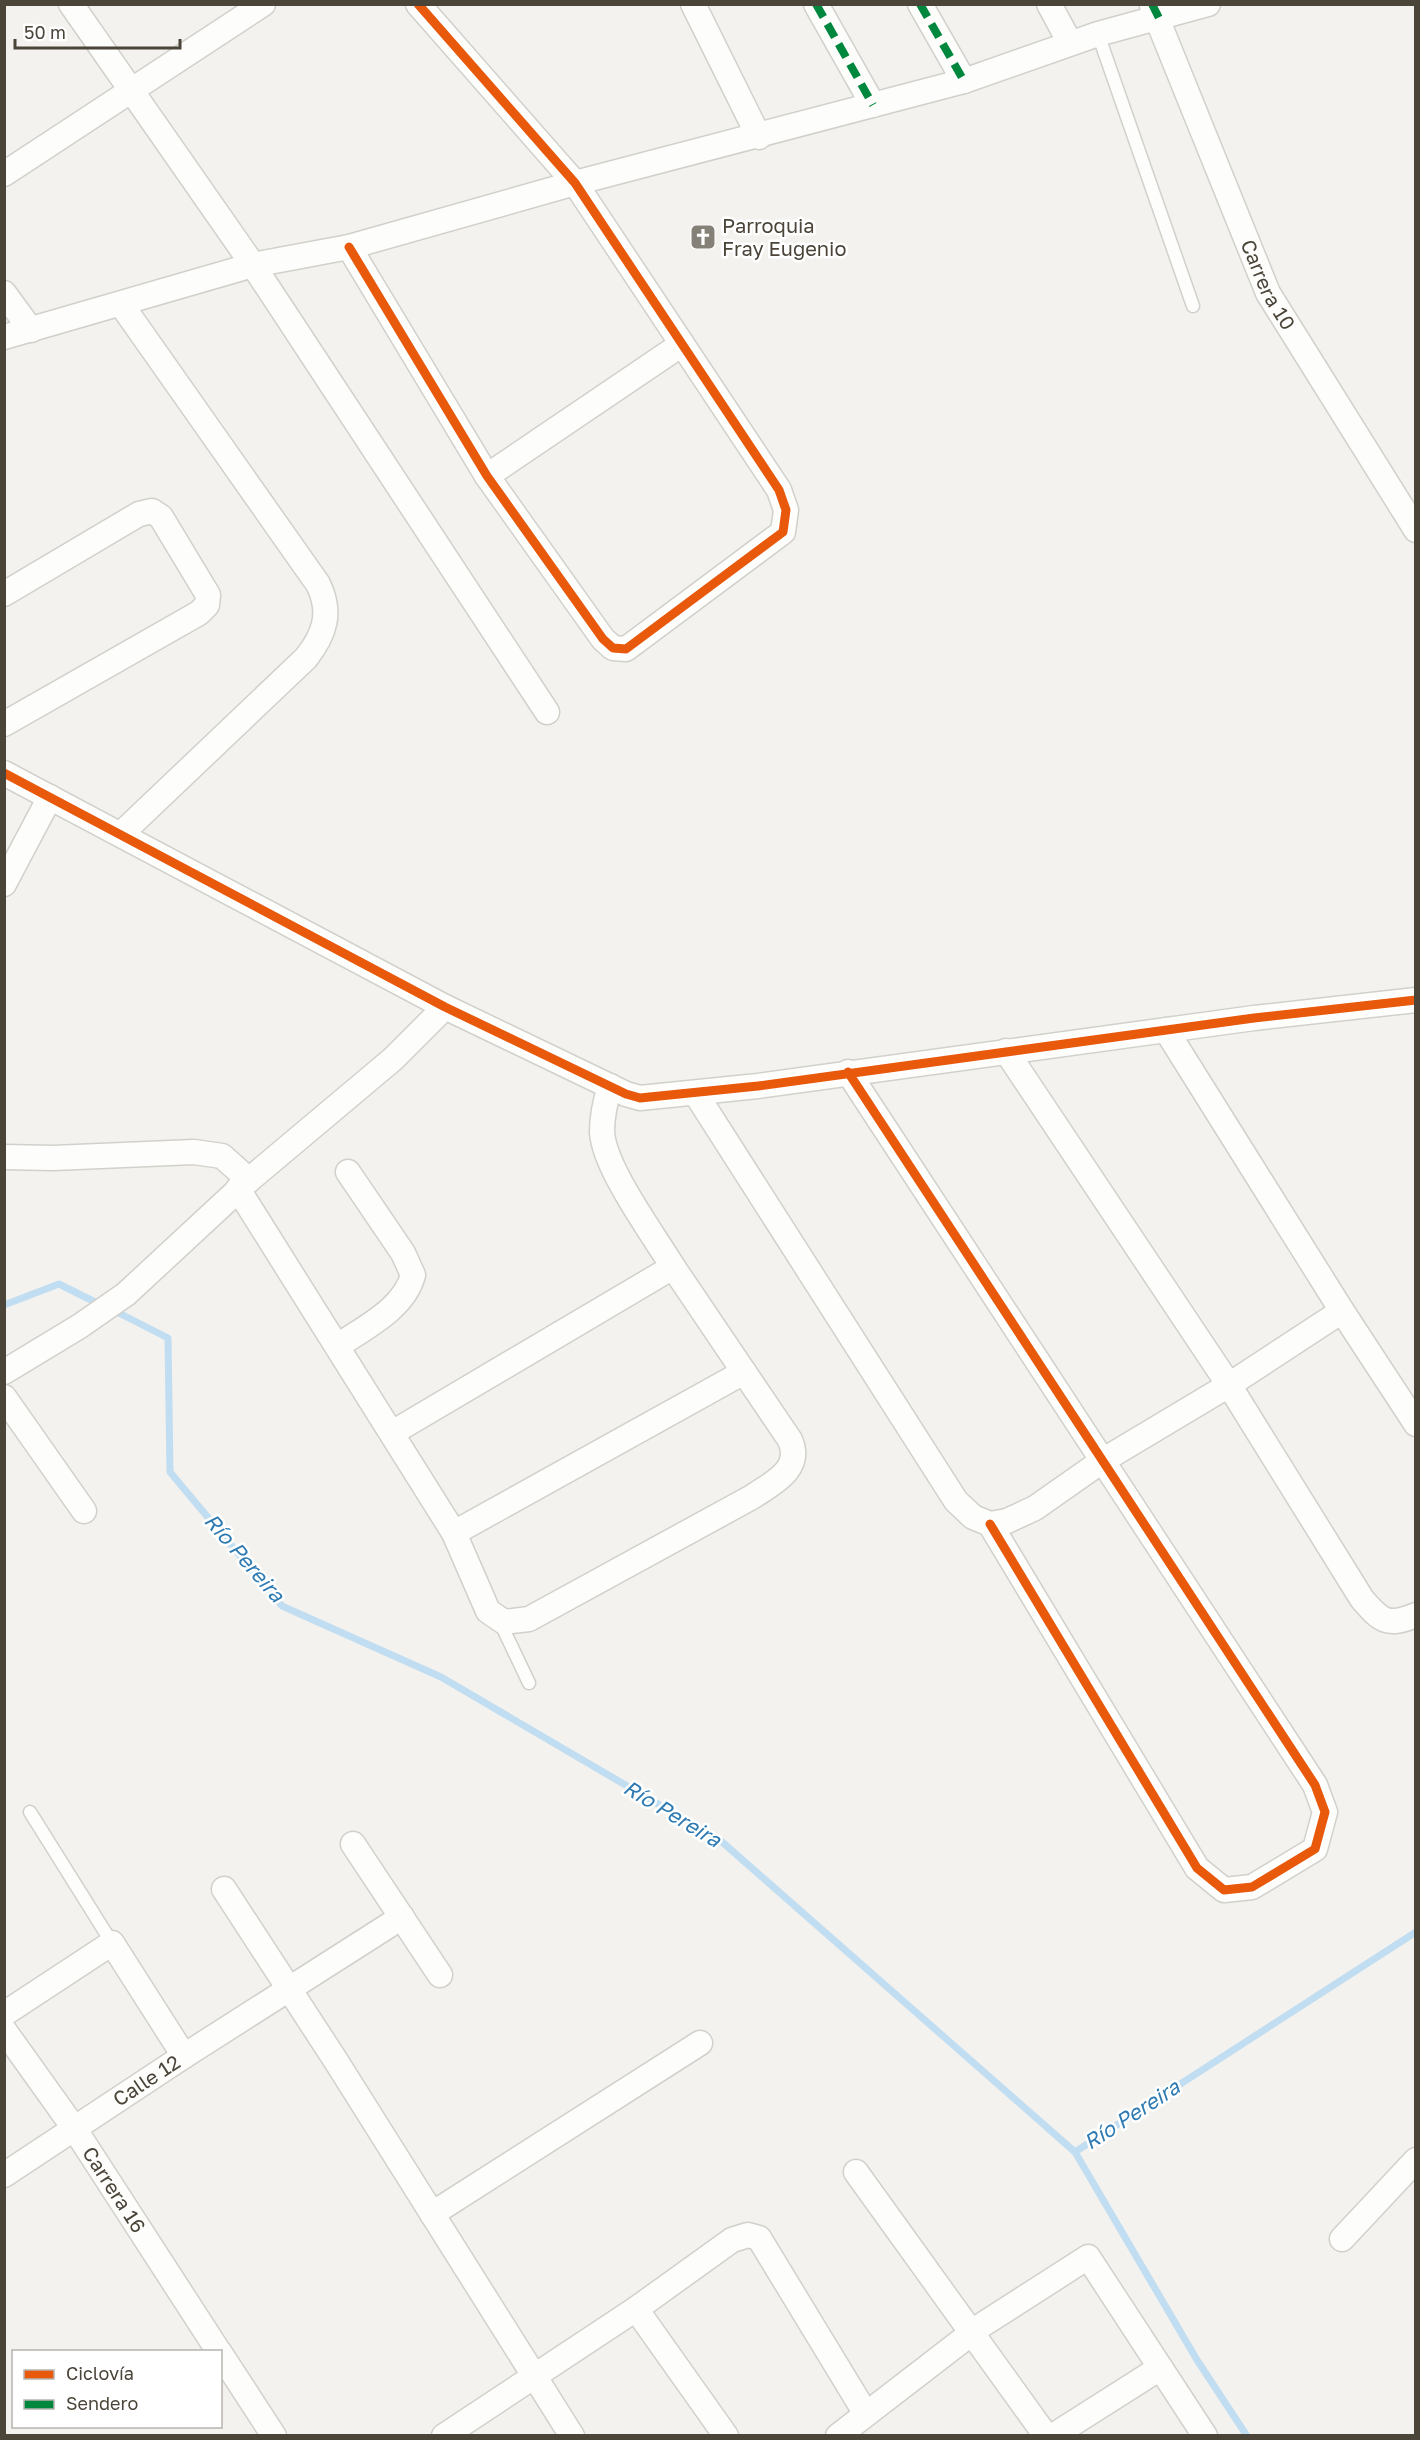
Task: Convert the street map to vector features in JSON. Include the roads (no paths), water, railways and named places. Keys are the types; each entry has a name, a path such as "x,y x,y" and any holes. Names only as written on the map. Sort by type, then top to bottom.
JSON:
{"street":[{"path":"71,4 253,265 547,712"},
{"path":"4,174 263,4"},
{"path":"349,247 488,476 603,639 613,648 626,649 783,532 786,510 779,490 575,183 418,4"},
{"path":"693,4 759,136"},
{"path":"816,4 873,105"},
{"path":"920,4 964,81"},
{"path":"1049,4 1070,43"},
{"path":"4,337 253,265 349,247 575,183 964,81 1098,34 1155,11 1208,4"},
{"name":"Carrera 10","path":"1155,11 1268,293 1416,530"},
{"path":"4,292 31,330"},
{"path":"121,304 318,584 325,598 327,613 323,632 306,658 121,834"},
{"path":"488,476 682,344"},
{"path":"4,594 139,514 152,511 161,517 208,595 207,605 199,613 4,724"},
{"path":"4,773 445,1007 610,1086 640,1098 696,1094 1166,1030 1416,1000"},
{"path":"4,884 50,797"},
{"path":"4,1372 80,1326 126,1294 243,1184 393,1059 445,1007"},
{"path":"1166,1030 1342,1311 1416,1424"},
{"path":"1006,1052 1228,1385 1362,1599 1377,1617 1385,1621 1398,1622 1416,1615"},
{"path":"849,1072 1315,1785 1325,1812 1315,1849 1252,1887 1224,1890 1197,1868 990,1524"},
{"path":"4,1157 54,1158 194,1152 222,1156 243,1184 254,1218 339,1346 454,1533 488,1611 499,1620 511,1623 529,1619 752,1497 783,1475 793,1461 793,1448 673,1267 609,1160 602,1133 603,1110 610,1086"},
{"path":"696,1094 956,1501 973,1517 990,1524 1007,1521 1035,1508 1102,1461 1228,1385 1342,1311"},
{"path":"339,1346 392,1308 404,1295 413,1275 403,1253 348,1172"},
{"path":"392,1433 673,1267"},
{"path":"454,1533 744,1372"},
{"path":"4,1397 84,1511"},
{"path":"353,1844 440,1975"},
{"path":"224,1888 572,2436"},
{"name":"Calle 12","path":"4,2175 184,2056 402,1917"},
{"path":"4,2014 112,1943 184,2056"},
{"name":"Carrera 16","path":"4,2030 74,2128 219,2350"},
{"path":"432,2214 700,2043"},
{"path":"1342,2239 1416,2160"},
{"path":"856,2172 1046,2436"},
{"path":"444,2436 636,2309 732,2240 748,2235 759,2238 866,2414"},
{"path":"838,2436 973,2333 1088,2257 1204,2436"},
{"path":"636,2309 726,2436"},
{"name":"Carrera 16","path":"222,2355 274,2436"},
{"path":"1053,2436 1160,2368"}],"lane":[{"path":"1098,34 1193,306"},
{"path":"499,1620 529,1683"},
{"path":"30,1812 112,1943"}],"waterway":[{"name":"Río Pereira","path":"4,1305 59,1284 101,1305"},
{"name":"Río Pereira","path":"111,1309 168,1338 170,1472 282,1606 441,1677 721,1841 1075,2152 1416,1932"},
{"path":"1075,2152 1197,2360 1247,2436"}],"place":[{"name":"Parroquia Fray Eugenio","path":"703,237"}]}
